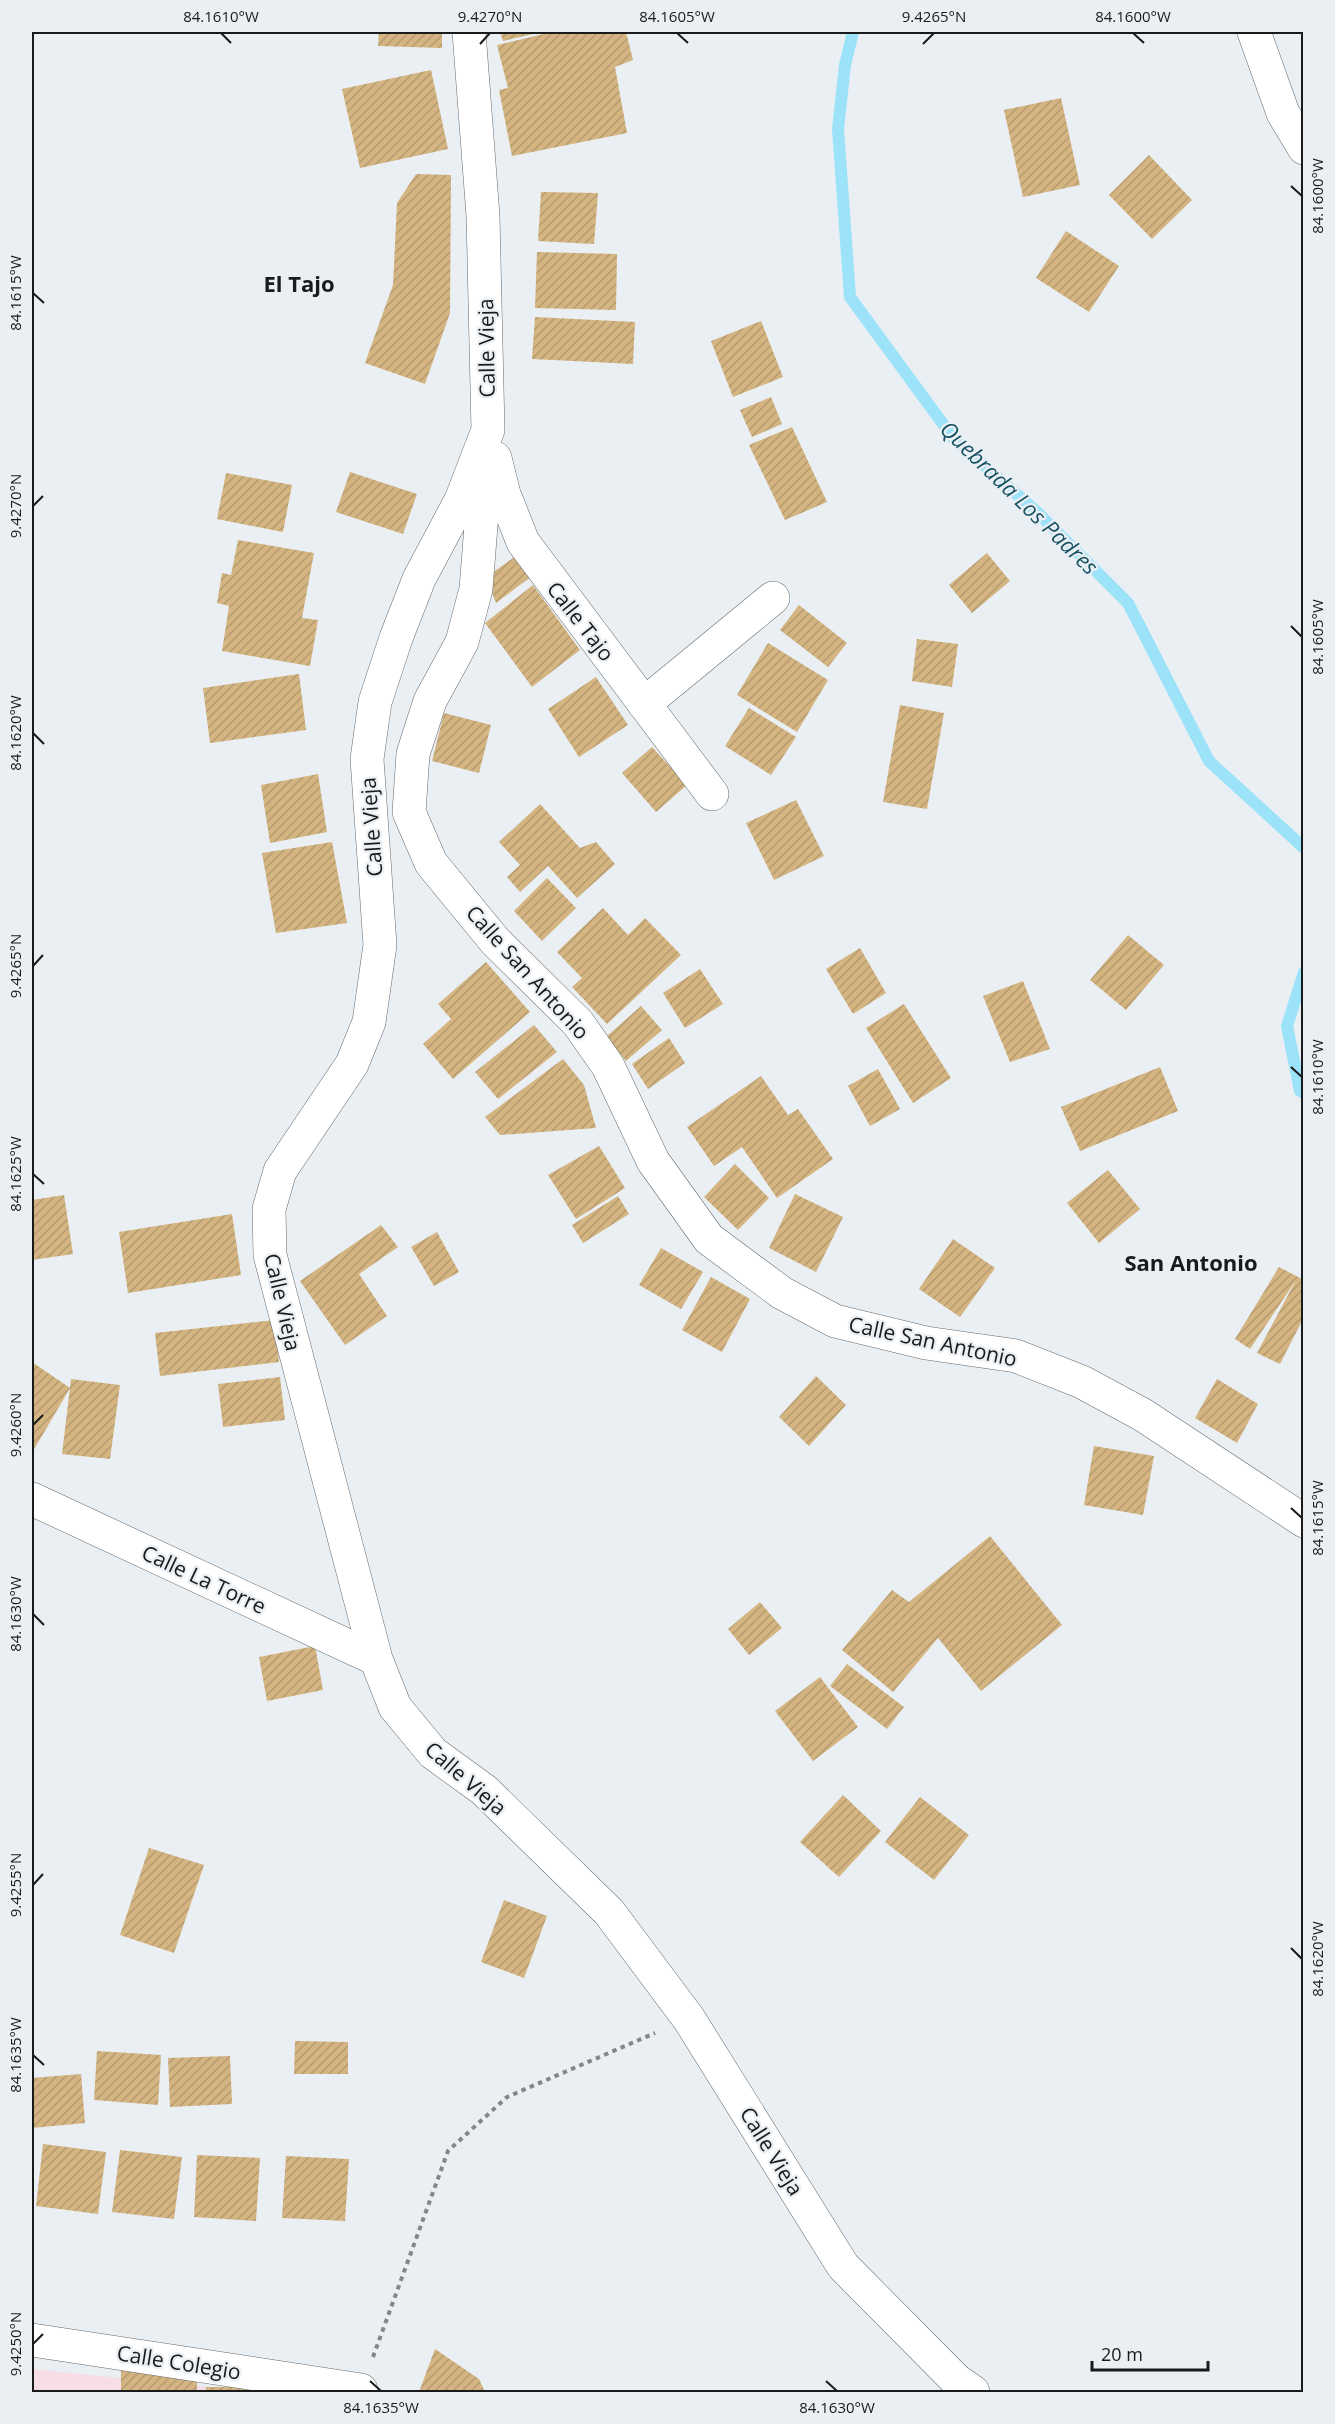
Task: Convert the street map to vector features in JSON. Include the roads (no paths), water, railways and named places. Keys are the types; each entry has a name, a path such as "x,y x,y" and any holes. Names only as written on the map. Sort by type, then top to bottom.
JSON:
{"street":[{"name":"Calle Vieja","path":"469,32 483,216 488,430 461,500 419,579 375,702 367,759 380,945 369,1022 352,1064 280,1171 269,1209 270,1255 376,1659 395,1707 433,1753 484,1790 609,1912 689,2019 843,2266 956,2379 973,2392"},
{"path":"1254,32 1283,113 1304,148"},
{"name":"Calle Tajo","path":"488,430 504,494 523,542 711,794"},
{"name":"Calle San Antonio","path":"488,430 476,589 462,642 430,701 413,754 409,812 431,863 495,941 578,1023 608,1066 653,1161 709,1239 782,1293 835,1321 926,1343 1016,1356 1082,1382 1143,1415 1304,1521"},
{"path":"644,704 773,598"},
{"name":"Calle La Torre","path":"32,1499 376,1659"},
{"name":"Calle Colegio","path":"32,2340 361,2390"}],"waterway":[{"name":"Quebrada Los Padres","path":"853,32 845,65 838,129 850,297 954,439 1038,513 1128,603 1209,761 1304,848"},
{"name":"Quebrada Los Padres","path":"1304,972 1287,1026 1300,1091 1304,1093"}],"district":[{"name":"El Tajo","path":"299,283"},
{"name":"San Antonio","path":"1191,1262"}]}
